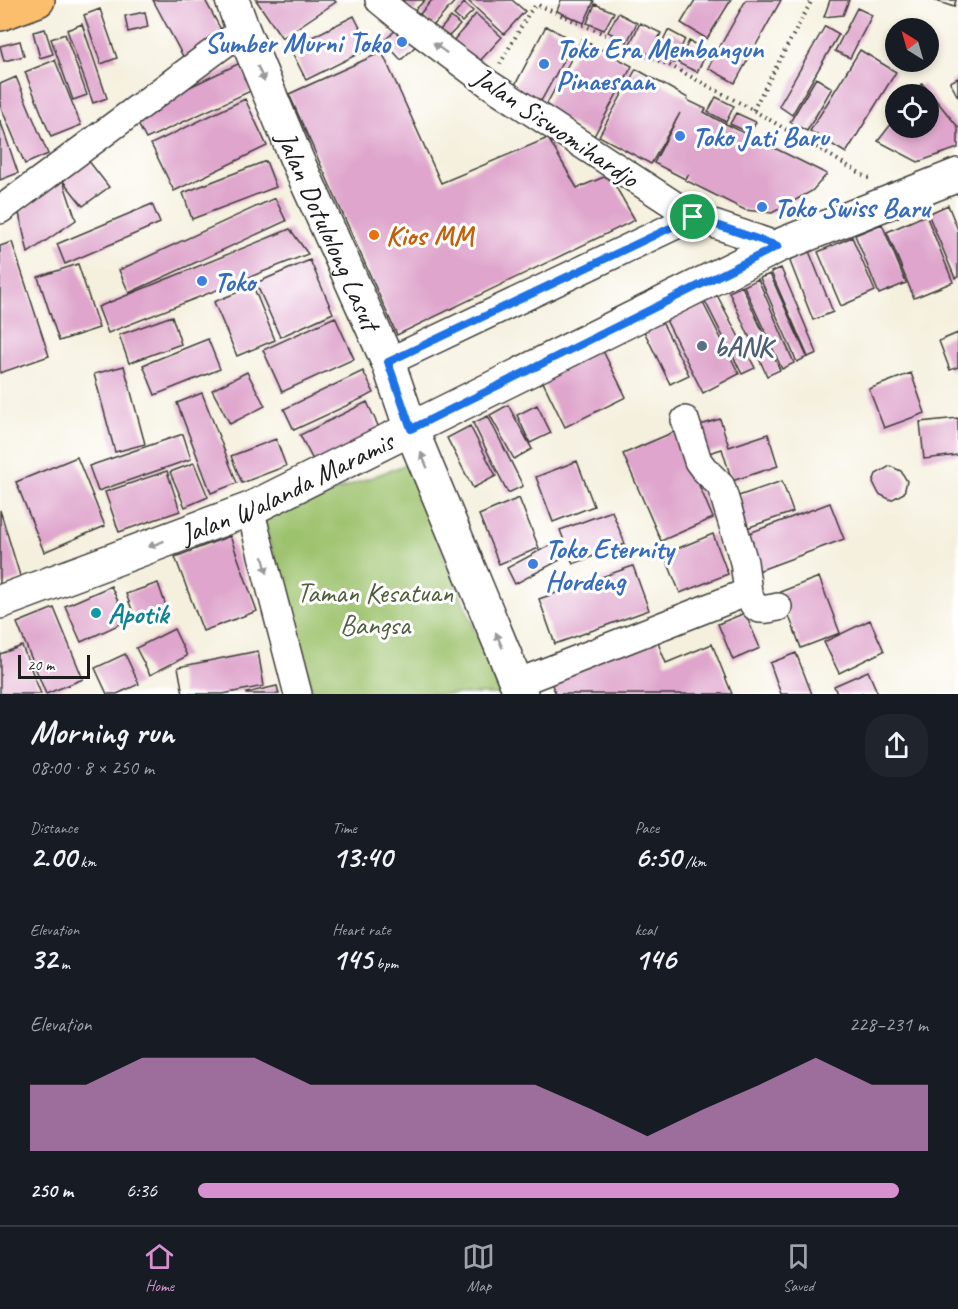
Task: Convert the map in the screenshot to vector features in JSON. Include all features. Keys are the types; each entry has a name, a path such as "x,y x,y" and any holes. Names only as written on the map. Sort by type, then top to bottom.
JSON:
{"highway":[{"path":"0,14 38,0"}],"street":[{"name":"Jalan Dotulolong Lasut","path":"231,0 297,160 388,362 411,429 519,688"},
{"name":"Jalan Siswomihardjo","path":"379,0 489,84 693,217 778,246"},
{"path":"0,210 243,30"},
{"name":"Jalan Walanda Maramis","path":"0,602 250,508 778,246 958,176"},
{"path":"388,362 693,217"},
{"path":"685,420 698,461 721,486 744,562 748,592 756,608 761,610 778,607"},
{"path":"250,508 297,694"},
{"path":"519,688 748,592"}],"path":[{"path":"753,110 812,0"},
{"path":"489,84 529,13 538,5 669,65 753,110 902,197"}],"green space":[{"name":"Taman Kesatuan Bangsa","path":"407,464 501,694 313,694 263,518"}],"building":[{"path":"153,0 205,0 226,39 185,60"},
{"path":"256,0 334,0 336,2 282,38"},
{"path":"402,0 425,0 413,12"},
{"path":"432,0 456,0 433,26 420,14"},
{"path":"467,0 512,0 525,11 504,34"},
{"path":"561,0 594,1 584,23 557,11"},
{"path":"695,0 731,0 707,39 681,23"},
{"path":"746,0 781,0 735,83 708,68"},
{"path":"830,0 849,0 843,15 824,17"},
{"path":"933,0 956,0 954,7"},
{"path":"464,3 473,11 462,22 454,15"},
{"path":"595,4 614,12 604,30 587,23"},
{"path":"857,8 872,15 850,58 835,51"},
{"path":"100,9 117,58 101,64 84,15"},
{"path":"145,12 148,27 128,32 125,16"},
{"path":"618,13 637,23 627,42 608,32"},
{"path":"476,14 502,37 478,63 453,41"},
{"path":"354,16 370,48 306,80 290,48"},
{"path":"451,17 460,25 448,37 440,30"},
{"path":"640,23 661,33 650,55 630,44"},
{"path":"82,24 107,98 93,103 67,30"},
{"name":"Sumber Murni Toko","path":"401,25 419,43 401,60 384,41"},
{"name":"Toko Era Membangun Pinaesaan","path":"546,26 574,41 541,101 514,87"},
{"path":"825,26 839,34 792,115 779,106"},
{"path":"45,29 53,54 40,58 33,32"},
{"path":"668,30 685,39 674,63 656,55"},
{"path":"65,34 87,95 73,100 51,39"},
{"path":"582,39 632,66 594,136 544,109"},
{"path":"20,41 24,56 4,61 0,46"},
{"path":"689,41 708,51 697,72 678,63"},
{"path":"860,50 885,65 885,72 896,72 889,84 885,84 885,90 846,153 810,131"},
{"path":"382,52 441,183 548,138 577,188 609,175 635,220 397,335 289,94"},
{"path":"55,60 81,125 51,137 25,72"},
{"path":"240,63 253,90 146,139 133,114"},
{"path":"636,69 706,109 704,112 716,119 827,174 812,191 772,213 745,210 685,180 689,174 685,179 654,163 680,113 651,164 599,136"},
{"path":"16,77 48,154 25,164 0,105 0,84"},
{"path":"816,78 832,88 807,131 790,122"},
{"path":"958,78 958,97 950,82"},
{"path":"716,97 734,106 726,122 708,112"},
{"name":"Toko","path":"245,99 267,146 174,191 151,144"},
{"path":"939,104 958,127 958,148 918,162 878,141 885,132 885,138 939,138"},
{"path":"736,113 756,122 750,133 730,124"},
{"path":"0,120 18,173 0,180"},
{"path":"88,160 109,187 83,206 63,181 76,220 28,253 19,213"},
{"name":"Toko","path":"266,161 276,187 192,219 183,193"},
{"name":"Toko","path":"275,198 286,221 129,293 119,270"},
{"path":"152,204 160,223 65,264 57,244"},
{"path":"948,205 958,230 958,277 955,278 928,214"},
{"path":"926,215 953,282 914,298 887,232"},
{"path":"882,224 906,283 879,294 855,235"},
{"name":"Toko","path":"290,229 308,254 108,333 98,307"},
{"path":"852,237 875,291 841,306 818,252"},
{"path":"12,242 49,356 0,373 0,246"},
{"path":"809,251 833,312 813,320 789,259"},
{"name":"Toko","path":"310,260 333,313 280,337 256,283"},
{"path":"78,264 99,328 59,341 38,277"},
{"path":"781,268 817,353 808,357 771,272"},
{"path":"770,274 807,357 797,362 760,278"},
{"path":"758,279 794,363 782,369 744,286"},
{"path":"253,286 275,340 237,356 214,302"},
{"path":"742,286 780,370 767,376 729,292"},
{"path":"717,295 755,368 742,374 705,301"},
{"name":"bANK","path":"701,299 739,374 703,393 665,318"},
{"path":"172,316 181,344 129,363 119,335"},
{"path":"659,316 689,375 670,384 641,325"},
{"name":"Toko","path":"335,317 354,359 282,392 263,350"},
{"path":"958,333 958,367 950,370 939,341"},
{"path":"208,339 220,369 155,395 143,365"},
{"path":"600,345 626,397 565,427 540,376"},
{"path":"124,366 145,444 115,452 94,374"},
{"path":"363,371 374,393 294,430 284,409"},
{"name":"Toko","path":"247,372 265,406 230,424 212,390"},
{"path":"911,373 925,413 884,428 869,389"},
{"path":"202,393 237,483 211,493 177,403"},
{"path":"367,402 381,432 315,464 300,435"},
{"path":"508,405 532,449 514,459 490,415"},
{"path":"537,405 551,433 530,443 517,415"},
{"path":"488,416 523,486 508,493 473,423"},
{"path":"958,418 958,455 924,459 920,422"},
{"path":"720,419 729,447 768,434 778,466 732,481 722,449 706,454 697,426"},
{"path":"470,426 496,476 473,488 447,438"},
{"path":"676,431 713,518 661,541 623,454"},
{"path":"183,434 191,459 98,491 89,466"},
{"path":"276,439 286,466 242,483 231,456"},
{"path":"77,457 105,526 44,552 16,482"},
{"path":"577,461 594,506 553,522 536,477"},
{"path":"194,463 208,497 185,507 170,472"},
{"path":"890,466 901,471 907,481 904,493 891,500 879,494 873,482 876,474"},
{"path":"167,471 180,511 119,532 105,492"},
{"path":"782,481 793,512 738,531 727,500"},
{"path":"519,498 539,548 499,564 479,515"},
{"path":"830,503 844,539 758,571 744,535"},
{"path":"0,510 21,579 0,585"},
{"path":"612,511 625,544 573,564 560,530"},
{"path":"713,534 728,574 680,593 664,554"},
{"path":"230,536 257,611 203,631 175,557"},
{"name":"Toko Eternity Hordeng","path":"552,544 560,560 515,584 507,568"},
{"path":"633,566 649,610 555,644 539,599"},
{"path":"819,577 840,633 801,648 780,592"},
{"path":"158,583 167,609 136,620 126,594"},
{"name":"Apotik","path":"111,586 127,621 81,642 65,606"},
{"path":"54,608 83,679 46,694 17,623"},
{"path":"745,613 760,648 733,660 718,624"},
{"path":"870,620 884,651 839,673 824,642"},
{"path":"174,629 187,656 150,675 136,648"},
{"path":"654,633 666,663 712,644 732,694 556,694 548,676"},
{"path":"22,646 41,694 0,694 0,654"},
{"path":"258,651 264,686 223,694 183,694 178,667"},
{"path":"796,653 812,694 781,694 770,663"},
{"path":"125,654 139,684 117,694 107,694 95,668"},
{"path":"868,671 878,694 837,694 834,686"},
{"path":"277,686 279,694 246,694 246,693"}],"place":[{"name":"Sumber Murni Toko","path":"402,42"},
{"name":"Toko Era Membangun Pinaesaan","path":"544,64"},
{"name":"Toko Jati Baru","path":"680,136"},
{"name":"Toko Swiss Baru","path":"762,207"},
{"name":"Kios MM","path":"374,235"},
{"name":"Toko","path":"202,281"},
{"name":"bANK","path":"702,346"},
{"name":"Toko Eternity Hordeng","path":"533,564"},
{"name":"Apotik","path":"96,613"}],"route":[{"path":"693,217 778,246 411,429 388,362 693,217"}]}
